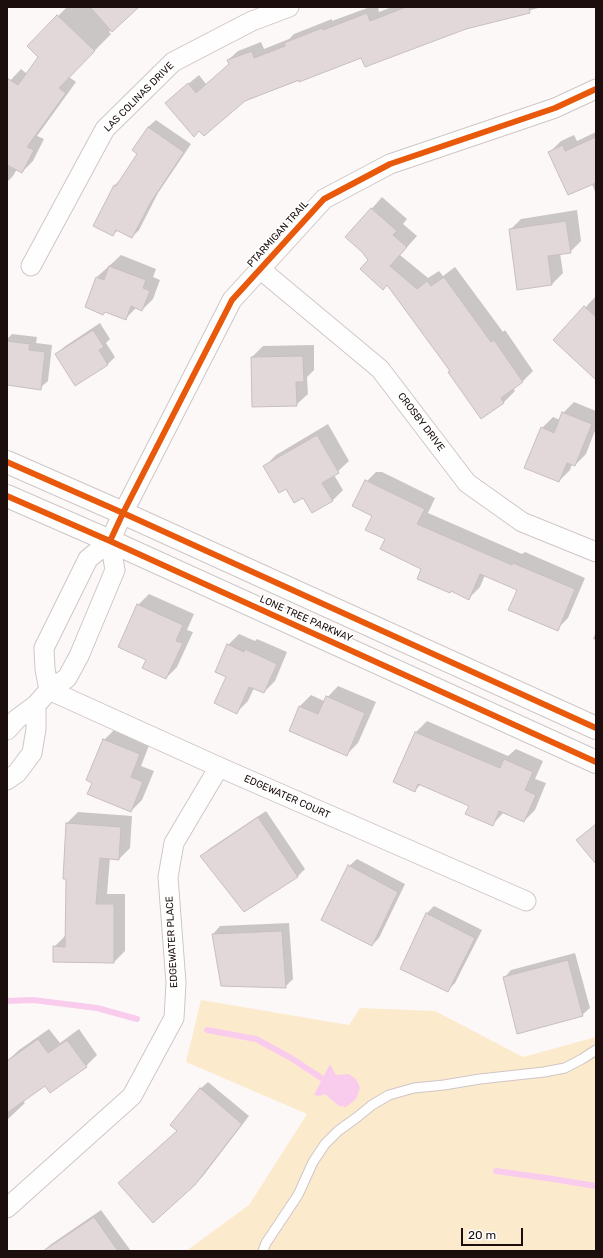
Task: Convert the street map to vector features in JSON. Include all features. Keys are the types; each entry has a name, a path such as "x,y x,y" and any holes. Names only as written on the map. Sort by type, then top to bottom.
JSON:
{"street":[{"name":"LAS COLINAS DRIVE","path":"32,266 105,130 173,62 252,20 289,7"},
{"name":"PTARMIGAN TRAIL","path":"110,541 232,300 324,199 390,164 556,108 596,90"},
{"name":"CROSBY DRIVE","path":"260,269 380,369 468,483 522,522 596,552"},
{"name":"LONE TREE PARKWAY","path":"7,462 123,513 596,728"},
{"name":"LONE TREE PARKWAY","path":"7,496 110,541 596,762"},
{"path":"7,730 17,719 36,705 49,690 67,678 79,656 115,570 110,541 88,559 44,648 45,669 49,690"},
{"name":"EDGEWATER COURT","path":"49,690 219,767 526,901"},
{"path":"7,780 17,773 32,753 36,728 36,705"},
{"name":"EDGEWATER PLACE","path":"7,1208 132,1096 174,1018 176,983 168,877 174,843 219,767"}],"lane":[{"path":"263,1251 266,1243 298,1195 313,1162 325,1144 338,1131 389,1094 414,1088 444,1086 480,1079 544,1072 565,1068 596,1050"}],"shaded area":[{"path":"201,1000 349,1025 360,1008 435,1011 523,1057 596,1037 596,1251 186,1251 249,1205 307,1114 186,1062"},
{"path":"330,1064 336,1075 349,1074 356,1079 360,1088 356,1099 346,1107 339,1106 325,1094 319,1096 314,1095"}],"building":[{"path":"90,7 139,7 112,32"},
{"path":"406,7 529,7 530,13 466,29 365,67 361,58 299,82 299,80 245,101 204,136 199,131 194,137 165,103 188,83 196,93 229,64 227,60 252,51 254,58 285,46 284,43 322,28 323,30 367,13 370,21"},
{"path":"57,15 95,51 59,88 66,93 27,147 34,150 22,173 7,165 7,78 18,85 38,57 27,46"},
{"path":"148,127 184,152 151,202 132,238 116,230 113,236 93,226 114,185 116,186 137,154 132,150"},
{"path":"596,137 596,183 568,195 548,152 563,145 565,151"},
{"path":"371,208 397,231 393,235 407,247 390,266 417,289 427,281 431,286 444,277 491,342 494,340 523,382 501,398 504,403 481,419 448,372 450,371 387,285 383,290 360,269 368,260 362,252 345,237"},
{"path":"566,221 571,253 548,256 552,285 517,290 509,229"},
{"path":"109,266 146,280 143,288 150,291 142,311 131,306 126,320 105,312 103,315 85,307 96,277 104,280"},
{"path":"584,306 596,317 596,380 553,340"},
{"path":"93,330 104,347 99,350 108,365 75,386 55,354"},
{"path":"7,341 30,344 29,350 45,352 41,390 7,385"},
{"path":"303,356 304,382 296,382 297,406 252,407 251,357"},
{"path":"562,412 592,424 575,466 567,463 559,482 524,468 541,427 554,433"},
{"path":"317,435 339,473 322,483 333,501 312,513 303,498 294,503 286,489 279,493 263,466"},
{"path":"365,480 425,509 417,524 512,565 513,563 575,589 558,631 508,610 517,590 480,574 469,600 451,591 450,593 417,579 421,569 380,549 385,539 365,530 372,516 352,506"},
{"path":"137,604 183,625 176,641 183,643 166,679 142,668 146,660 118,647"},
{"path":"227,644 244,652 245,649 277,664 264,693 249,687 237,714 214,703 226,677 215,672"},
{"path":"326,696 365,713 347,756 289,731 299,706 318,714"},
{"path":"415,732 500,768 504,759 533,772 525,790 536,795 524,822 499,811 493,826 465,814 469,806 418,784 415,792 393,782"},
{"path":"103,739 140,754 131,777 143,782 131,812 87,794 92,783 86,780"},
{"path":"258,817 298,877 244,912 200,856"},
{"path":"66,823 121,827 119,860 100,858 96,904 114,904 114,963 53,962 53,946 65,947 66,879 63,879"},
{"path":"596,824 596,864 576,840"},
{"path":"348,865 398,892 372,946 321,920"},
{"path":"426,913 475,938 448,992 400,969"},
{"path":"282,931 286,988 221,986 212,934"},
{"path":"568,960 583,1016 517,1034 503,977"},
{"path":"38,1039 48,1053 67,1040 87,1067 50,1093 45,1086 7,1113 7,1061"},
{"path":"200,1088 242,1124 195,1185 153,1223 118,1183 177,1131 170,1125"},
{"path":"94,1217 118,1251 43,1251"}],"waterway":[{"path":"7,1001 33,1000 97,1008 137,1019"},
{"path":"207,1030 256,1039 291,1058 329,1083"},
{"path":"496,1171 596,1186"}],"cycle path":[{"path":"110,541 232,300 324,199 390,164 555,108 596,89"},
{"path":"7,462 123,513 596,728"},
{"path":"7,496 110,541 596,762"}]}
